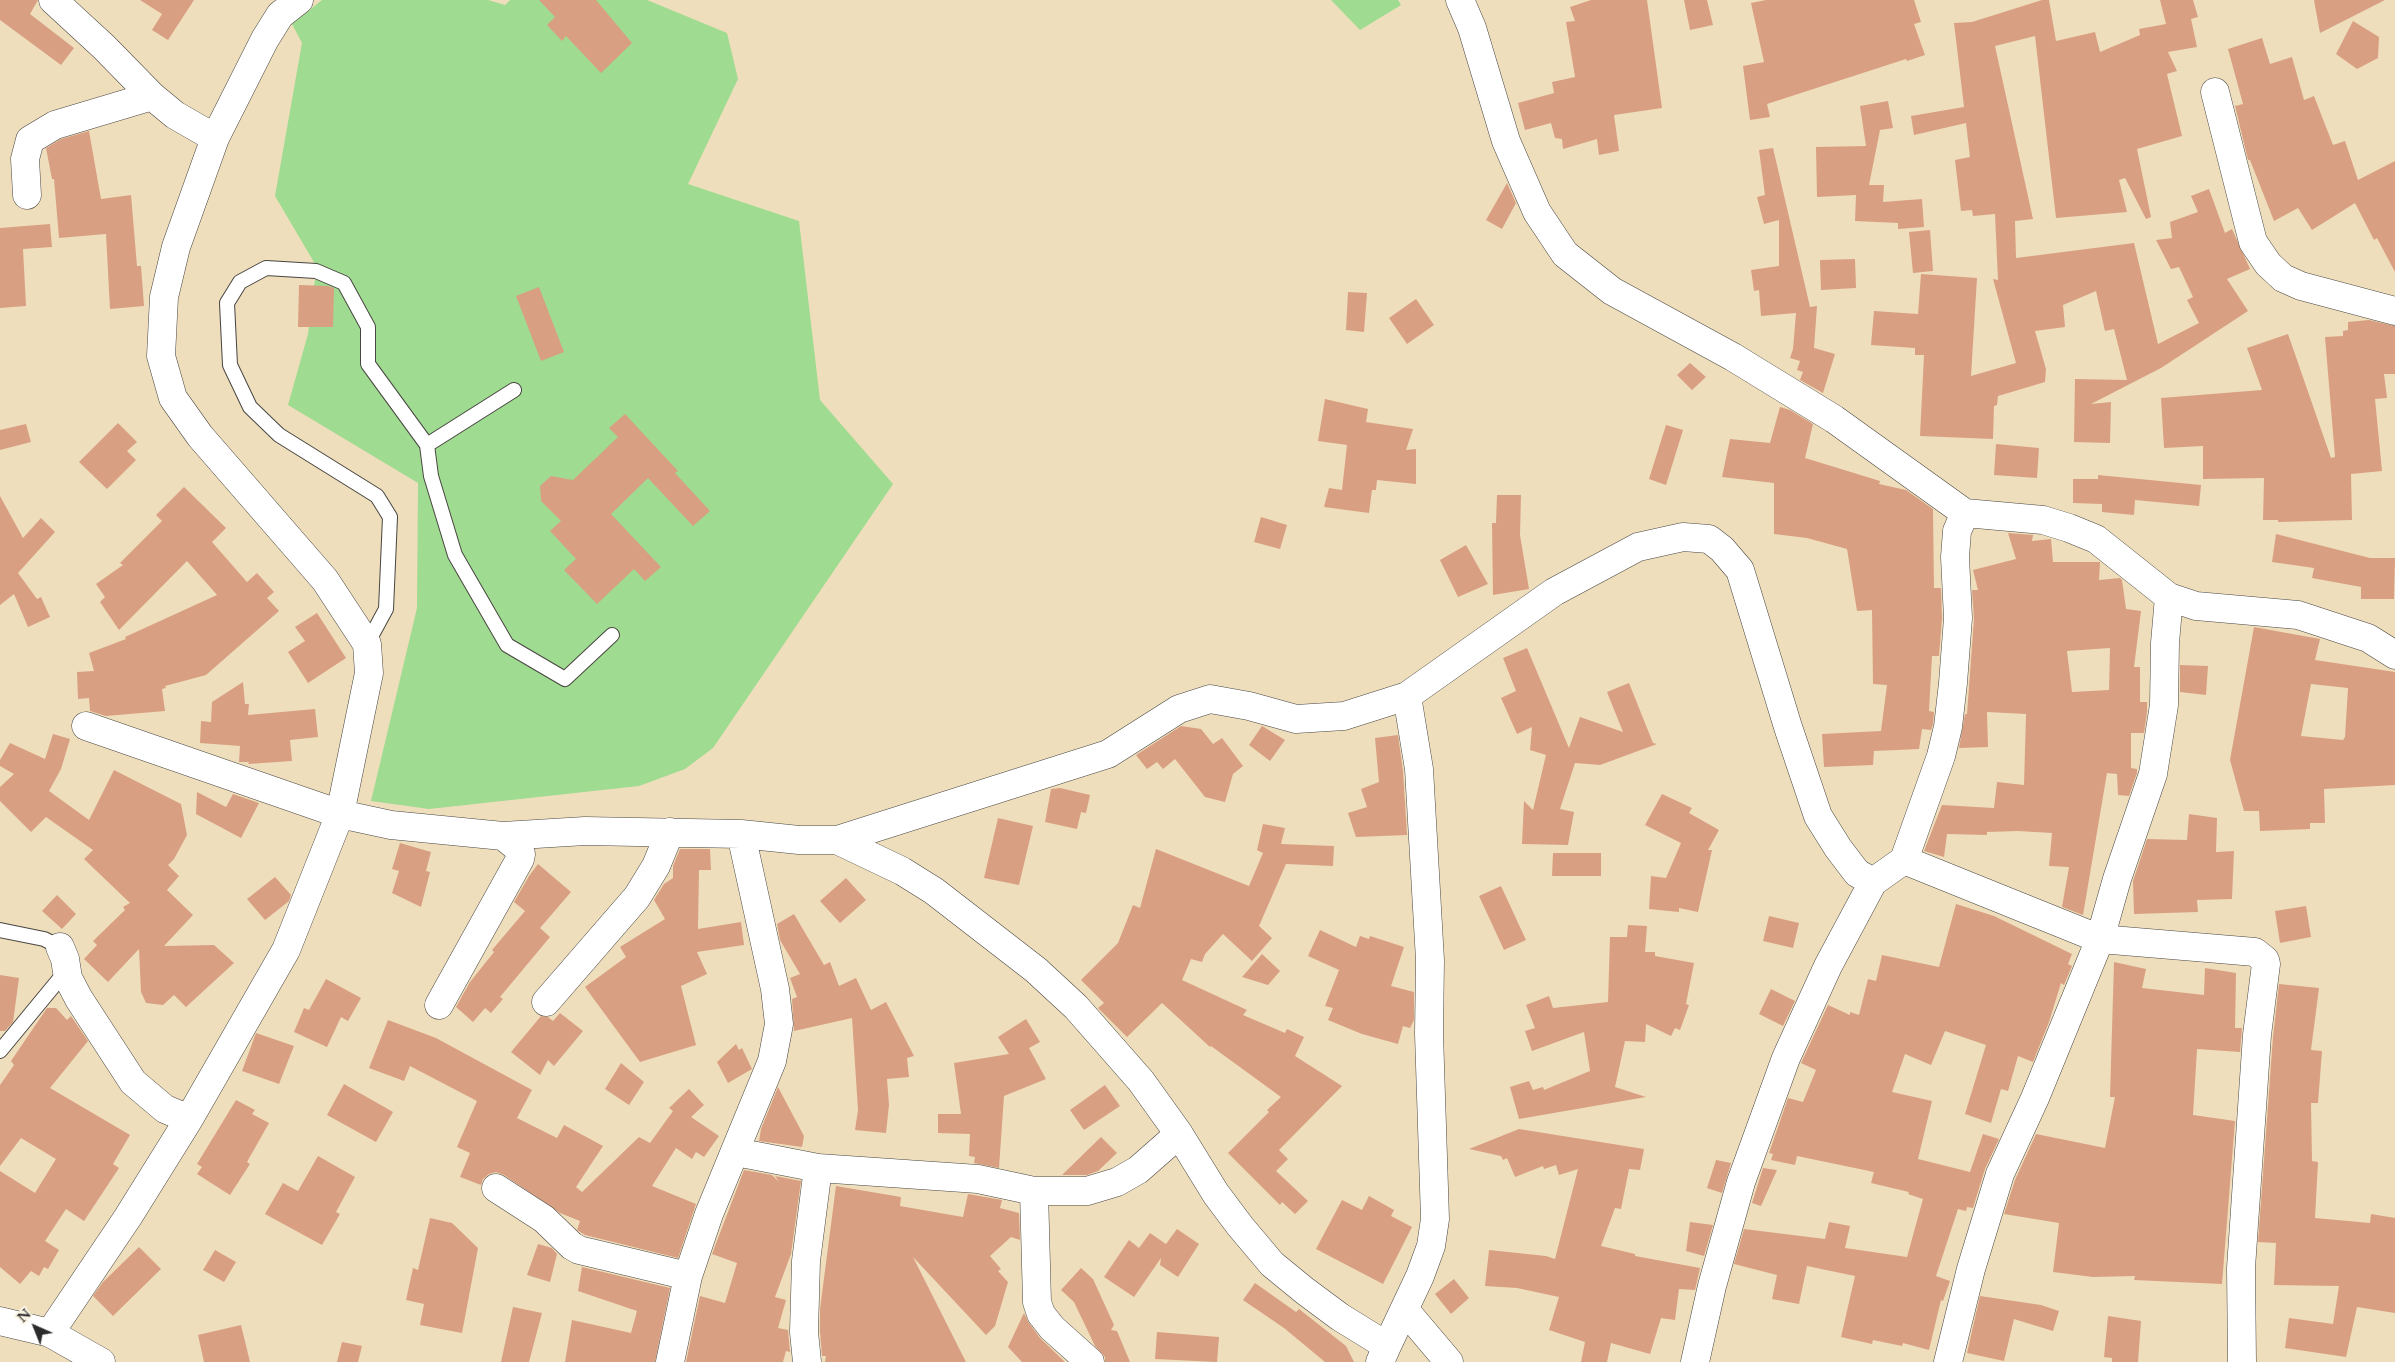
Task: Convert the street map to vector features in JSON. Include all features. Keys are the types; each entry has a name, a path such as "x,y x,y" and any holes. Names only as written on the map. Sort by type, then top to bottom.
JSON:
{"street":[{"path":"54,0 152,96 175,115 215,138"},
{"path":"1460,0 1472,28 1506,140 1537,212 1565,254 1612,290 1733,357 1834,419 1965,512 2044,520 2096,539 2169,597 2196,606 2298,615 2368,638 2395,655"},
{"path":"50,1333 128,1217 189,1119 286,950 340,814 369,673 367,644 325,580 200,436 172,398 161,356 164,297 176,247 215,138 284,5"},
{"path":"2215,92 2253,242 2268,264 2284,278 2302,286 2395,311"},
{"path":"27,195 25,159 30,140 56,125 152,96"},
{"path":"1695,1362 1712,1286 1740,1182 1786,1058 1828,966 1873,882 1904,860 1941,756 1948,726 1958,618 1955,557 1957,532 1965,512"},
{"path":"86,726 340,814 391,825 503,836 584,831 670,832 741,834 799,840 838,840 1108,754 1179,709 1210,699 1249,706 1296,719 1344,716 1407,696 1554,592 1638,547 1684,536 1709,539 1722,549 1740,570 1818,816 1838,848 1857,873 1873,882"},
{"path":"1948,1362 1970,1269 2000,1174 2035,1098 2100,939 2117,879 2153,774 2164,705 2164,643 2169,597"},
{"path":"838,840 902,871 934,891 1036,970 1076,1007 1134,1074 1179,1134 1216,1194 1272,1264 1384,1354 1420,1276 1431,1246 1435,1218 1429,1034 1430,960 1419,769 1407,696"},
{"path":"546,1002 636,897 656,866 670,832"},
{"path":"670,1362 688,1276 709,1214 772,1061 778,1024 773,980 741,834"},
{"path":"439,1005 520,859 519,849 503,836"},
{"path":"1904,860 2100,939 2256,952 2265,960 2257,1035 2241,1268 2242,1362"},
{"path":"63,959 79,999 133,1082 165,1109 189,1119"},
{"path":"736,1152 818,1168 978,1179 1034,1191 1087,1191 1117,1182 1138,1170 1179,1134"},
{"path":"807,1362 804,1332 806,1260 818,1168"},
{"path":"496,1188 544,1218 579,1250 688,1276"},
{"path":"1034,1191 1037,1302 1041,1314 1052,1328 1090,1362"},
{"path":"1405,1310 1449,1362"},
{"path":"0,1320 50,1333 101,1362"}],"lane":[{"path":"367,644 386,609 390,517 378,496 279,434 250,407 230,365 227,304 240,282 266,268 316,271 344,283 368,327 368,364 427,445 430,476 455,555 507,645 565,679 612,635"},
{"path":"427,445 514,390"},
{"path":"0,930 44,939 63,959 0,1051"}],"green space":[{"path":"322,0 488,0 505,5 510,0 647,0 727,33 738,79 688,184 799,221 820,400 893,484 713,748 685,769 639,786 429,809 371,801 417,608 418,483 288,405 308,334 316,271 315,264 275,196 302,43 292,24"},
{"path":"1331,0 1398,0 1401,5 1360,30"}],"building":[{"path":"0,0 38,0 30,14 74,48 61,65 0,20"},
{"path":"140,0 194,0 168,40 152,30 162,14"},
{"path":"539,0 596,0 632,43 601,73 566,36 562,41 547,25 555,17"},
{"path":"1591,0 1647,0 1662,108 1614,115 1619,151 1599,155 1597,139 1563,149 1562,139 1555,138 1551,123 1525,130 1518,103 1554,93 1552,82 1575,77 1566,22 1575,21 1570,7"},
{"path":"1684,0 1707,0 1713,25 1690,30"},
{"path":"1766,0 1914,0 1921,22 1914,24 1925,55 1907,61 1906,59 1767,104 1770,117 1750,120 1743,66 1764,62 1751,3"},
{"path":"2042,0 2049,0 2056,41 2095,32 2100,52 2140,35 2139,29 2166,24 2160,0 2193,0 2198,17 2191,19 2197,47 2168,52 2177,71 2167,74 2182,136 2137,149 2151,217 2146,219 2125,178 2119,180 2127,212 2056,218 2035,36 1995,46 2033,219 2015,221 2016,258 2134,243 2158,344 2199,323 2187,300 2193,297 2179,267 2171,269 2156,240 2172,238 2170,222 2198,212 2191,196 2209,189 2225,233 2232,229 2250,269 2227,279 2248,311 2161,368 2091,404 2111,402 2110,443 2074,442 2075,379 2127,380 2114,329 2105,331 2096,291 2063,305 2065,327 2035,331 2046,369 2045,382 1998,396 1997,405 1994,406 1993,439 1920,436 1924,355 1915,355 1915,348 1871,345 1874,311 1918,314 1921,274 1977,278 1971,376 2016,363 1993,279 1998,280 1995,214 1973,216 1972,210 1961,211 1955,160 1970,157 1966,123 1914,135 1911,116 1964,107 1954,23 1972,22"},
{"path":"2314,0 2385,0 2320,33"},
{"path":"2353,21 2379,37 2378,58 2357,69 2336,54"},
{"path":"2262,38 2270,64 2292,57 2304,100 2314,96 2333,145 2345,141 2358,180 2395,161 2395,272 2377,238 2374,240 2355,203 2312,230 2298,208 2274,221 2250,160 2248,160 2235,106 2243,104 2228,49"},
{"path":"1888,101 1893,128 1880,130 1869,185 1884,185 1883,202 1922,199 1924,227 1898,229 1898,223 1855,221 1856,195 1817,197 1816,147 1866,146 1860,106"},
{"path":"89,131 101,199 131,195 137,266 141,266 144,306 110,309 106,234 59,238 54,179 52,179 46,148 61,139"},
{"path":"1773,148 1810,307 1817,306 1814,348 1835,354 1823,393 1800,380 1803,372 1797,370 1800,361 1790,358 1793,349 1796,313 1761,316 1759,290 1754,291 1751,270 1779,266 1779,220 1764,224 1757,197 1765,195 1759,150"},
{"path":"1507,183 1516,203 1502,229 1486,220"},
{"path":"50,224 52,247 23,249 26,306 0,308 0,228"},
{"path":"1930,230 1933,271 1913,273 1909,232"},
{"path":"1855,259 1856,288 1821,290 1820,260"},
{"path":"299,285 334,288 333,327 298,327"},
{"path":"539,287 564,352 541,361 516,296"},
{"path":"1348,292 1367,293 1364,332 1346,330"},
{"path":"1416,299 1434,325 1407,344 1389,318"},
{"path":"2369,320 2395,326 2395,374 2384,374 2387,398 2375,399 2382,471 2351,474 2352,520 2278,522 2278,520 2263,520 2264,478 2203,479 2203,446 2164,448 2161,398 2262,390 2247,348 2288,334 2331,458 2335,457 2325,337 2343,336 2343,331 2348,330 2348,322"},
{"path":"1690,363 1706,377 1692,390 1677,375"},
{"path":"1325,399 1368,409 1366,422 1413,429 1406,450 1416,449 1416,484 1377,480 1376,490 1372,490 1369,513 1324,507 1329,488 1342,490 1347,445 1318,441"},
{"path":"1780,407 1790,410 1813,424 1805,458 1880,481 1879,484 1906,490 1933,509 1934,588 1941,588 1942,618 1939,656 1932,656 1929,711 1934,712 1933,724 1931,730 1922,729 1919,749 1874,751 1873,765 1824,767 1822,734 1881,731 1887,685 1873,684 1872,610 1857,611 1847,549 1807,538 1774,534 1774,483 1722,477 1730,439 1770,443"},
{"path":"625,414 678,471 675,473 710,511 693,526 648,478 611,514 661,567 645,581 634,569 597,604 564,570 576,559 550,531 561,521 541,501 540,486 551,476 573,480 618,437 609,428"},
{"path":"118,423 137,442 127,451 136,460 107,489 79,462"},
{"path":"26,424 31,442 0,450 0,430"},
{"path":"1666,425 1683,430 1666,485 1649,479"},
{"path":"1996,444 2039,448 2037,478 1994,475"},
{"path":"2098,475 2201,485 2199,506 2135,500 2134,515 2102,512 2102,504 2073,503 2073,479 2098,479"},
{"path":"184,487 226,528 212,542 247,582 257,573 274,592 267,598 279,611 206,675 165,686 166,688 162,689 165,711 106,716 90,711 89,698 78,699 77,672 94,671 89,653 126,639 125,637 217,595 187,561 119,630 100,602 105,597 96,584 123,565 120,563 162,521 156,515"},
{"path":"1497,495 1521,495 1520,535 1529,589 1493,595 1492,523 1496,523"},
{"path":"0,496 23,538 41,518 55,532 18,573 37,599 41,597 50,617 28,627 14,594 0,605"},
{"path":"1261,517 1287,525 1280,549 1254,542"},
{"path":"2008,533 2033,535 2032,541 2051,539 2053,562 2100,562 2099,580 2120,578 2122,580 2126,609 2141,611 2134,667 2140,667 2140,702 2147,702 2147,712 2144,733 2131,733 2131,768 2137,769 2137,773 2129,796 2118,795 2117,774 2107,773 2083,915 2062,907 2069,867 2049,866 2052,833 2018,831 1987,832 1987,835 1947,834 1944,857 1924,851 1942,805 1994,808 1997,782 2024,785 2026,714 1987,712 1988,747 1959,748 1965,714 1967,714 1974,619 1972,590 1978,590 1973,570 2016,559","holes":["2110,648 2109,690 2072,692 2067,651"]},
{"path":"2276,534 2370,558 2395,558 2394,599 2361,599 2361,587 2312,578 2314,568 2272,562"},
{"path":"1466,545 1488,584 1458,597 1440,560"},
{"path":"317,613 346,658 308,683 288,652 305,641 295,627"},
{"path":"2254,627 2320,639 2315,660 2395,672 2395,785 2324,789 2325,823 2310,823 2310,829 2260,831 2259,811 2244,811 2230,760","holes":["2311,684 2348,688 2345,737 2343,740 2301,736"]},
{"path":"1527,648 1569,748 1580,717 1623,732 1607,692 1629,683 1653,743 1657,744 1600,765 1575,763 1560,809 1574,812 1568,845 1522,844 1524,801 1533,810 1546,755 1530,750 1532,727 1517,734 1501,698 1516,691 1503,658"},
{"path":"2180,665 2208,666 2206,695 2180,692"},
{"path":"243,682 245,704 249,704 248,715 315,709 318,737 290,740 292,761 248,764 249,762 239,762 240,746 200,743 201,721 211,722 212,702"},
{"path":"1181,726 1201,729 1213,744 1222,738 1243,766 1233,774 1225,802 1205,797 1175,759 1163,769 1157,762 1147,769 1136,755"},
{"path":"1262,726 1285,740 1270,761 1249,745"},
{"path":"53,734 70,739 61,769 49,791 89,820 114,770 181,804 187,835 174,859 168,865 179,876 167,890 193,915 164,946 214,945 234,963 186,1007 174,995 163,1005 146,1003 141,992 139,949 108,982 84,959 97,945 93,941 125,910 123,907 130,903 84,859 93,850 46,817 31,832 0,801 0,787 14,774 0,766 0,760 10,743 45,759"},
{"path":"1398,735 1403,771 1407,835 1356,837 1348,813 1367,807 1361,789 1379,782 1375,738"},
{"path":"1060,788 1090,795 1086,813 1081,812 1077,829 1045,822 1051,789"},
{"path":"197,792 226,807 233,794 259,803 241,838 196,814"},
{"path":"1662,794 1692,808 1689,813 1719,830 1708,850 1712,850 1698,912 1679,908 1679,912 1649,909 1651,876 1666,878 1681,843 1645,825"},
{"path":"2189,814 2217,818 2216,852 2234,851 2232,899 2197,900 2198,912 2134,914 2133,881 2147,839 2187,840"},
{"path":"998,818 1033,826 1019,885 984,878"},
{"path":"1263,824 1285,828 1281,844 1334,846 1333,866 1286,864 1259,926 1272,938 1252,961 1223,934 1205,954 1202,962 1191,959 1182,980 1247,1010 1243,1015 1285,1033 1287,1029 1304,1037 1295,1056 1342,1086 1279,1150 1288,1159 1276,1171 1308,1201 1295,1214 1282,1202 1280,1205 1228,1153 1269,1112 1267,1110 1281,1097 1210,1047 1162,1003 1127,1037 1098,1008 1104,1003 1081,980 1118,943 1133,905 1140,908 1156,849 1249,886 1263,853 1257,850"},
{"path":"400,843 431,852 426,871 430,872 421,907 392,893 399,871 392,869"},
{"path":"680,849 710,849 711,870 699,870 698,929 741,922 744,945 697,952 707,974 681,986 696,1045 640,1062 585,987 626,957 620,947 665,919 654,900 664,884 673,878 673,866"},
{"path":"1553,853 1601,853 1601,876 1552,876"},
{"path":"538,864 571,892 540,928 550,937 500,997 503,999 491,1013 485,1008 473,1022 456,1007 470,982 494,952 492,950 525,911 514,902"},
{"path":"275,877 291,895 289,901 265,920 247,899"},
{"path":"846,878 866,900 840,923 820,901"},
{"path":"1501,886 1526,940 1504,950 1479,896"},
{"path":"57,895 76,914 62,929 42,911"},
{"path":"1956,904 1994,916 2072,954 2068,964 2072,966 2064,985 2061,983 2049,1022 2033,1062 2018,1056 2008,1091 2001,1089 1991,1123 1965,1114 1986,1045 1945,1031 1931,1065 1905,1054 1892,1092 1932,1101 1918,1159 1970,1172 1983,1134 1999,1139 1985,1169 1973,1208 1967,1207 1966,1211 1958,1209 1936,1276 1950,1281 1943,1301 1941,1300 1929,1350 1903,1343 1902,1346 1873,1340 1872,1344 1841,1337 1855,1276 1807,1266 1799,1304 1772,1299 1777,1275 1734,1264 1744,1229 1825,1239 1829,1222 1850,1226 1845,1248 1907,1257 1923,1199 1908,1194 1909,1192 1871,1183 1874,1172 1797,1156 1795,1165 1771,1160 1773,1154 1769,1153 1788,1098 1803,1102 1816,1070 1801,1063 1828,1005 1850,1015 1850,1012 1859,1015 1868,979 1876,981 1882,955 1939,967"},
{"path":"2306,906 2311,937 2280,943 2275,911"},
{"path":"794,914 824,965 830,962 839,986 856,978 871,1010 886,1002 914,1056 907,1058 909,1077 887,1079 889,1105 886,1133 855,1130 858,1110 852,1018 794,1031 792,999 797,997 790,978 800,974 780,940 777,924"},
{"path":"1769,916 1799,923 1793,948 1763,941"},
{"path":"1628,925 1647,926 1645,952 1655,952 1655,956 1694,963 1686,1004 1689,1005 1680,1030 1675,1028 1671,1036 1646,1024 1645,1042 1625,1041 1615,1087 1646,1097 1519,1119 1510,1087 1529,1081 1533,1090 1543,1087 1544,1090 1590,1071 1584,1032 1532,1051 1525,1031 1535,1028 1526,1005 1549,996 1553,1008 1608,1002 1610,937 1627,937"},
{"path":"1320,930 1356,947 1360,936 1369,939 1370,936 1404,947 1391,986 1414,992 1414,1020 1410,1028 1403,1026 1398,1044 1362,1034 1328,1020 1333,1008 1325,1006 1339,970 1308,956"},
{"path":"1262,954 1280,971 1268,985 1242,977"},
{"path":"2114,962 2146,969 2142,988 2204,995 2205,968 2236,973 2235,1028 2242,1028 2240,1052 2197,1049 2193,1115 2235,1121 2222,1284 2134,1280 2135,1276 2093,1277 2053,1272 2059,1223 2004,1214 2015,1180 2036,1134 2105,1148 2115,1097 2110,1097"},
{"path":"0,975 19,978 13,1022 5,1031 0,1031"},
{"path":"326,979 361,998 348,1021 341,1017 327,1047 294,1032 304,1008 309,1010"},
{"path":"2279,984 2319,988 2311,1050 2322,1051 2318,1103 2311,1103 2312,1161 2318,1162 2315,1218 2370,1223 2371,1214 2395,1218 2395,1313 2357,1307 2346,1357 2285,1348 2289,1318 2333,1324 2339,1286 2274,1285 2276,1243 2258,1242 2273,1037"},
{"path":"1771,989 1795,1001 1783,1026 1759,1014"},
{"path":"47,1008 56,1008 67,1020 71,1016 88,1041 50,1088 130,1135 113,1164 119,1168 84,1221 66,1209 45,1241 59,1250 48,1269 44,1267 39,1276 31,1271 20,1284 0,1267 0,1171 35,1193 56,1159 21,1138 0,1166 0,1085 14,1065 11,1061"},
{"path":"560,1013 583,1031 554,1066 548,1060 540,1075 511,1052 541,1016 548,1017 553,1021"},
{"path":"1026,1019 1040,1042 1029,1048 1046,1079 1004,1096 999,1168 974,1163 975,1157 969,1156 970,1134 938,1133 938,1114 961,1114 954,1063 1009,1054 998,1037"},
{"path":"388,1020 436,1038 532,1090 517,1118 557,1138 564,1125 603,1146 576,1187 582,1192 639,1137 650,1143 673,1111 669,1108 689,1089 704,1105 691,1117 719,1136 704,1157 696,1152 692,1159 676,1148 652,1186 696,1204 678,1258 585,1235 577,1230 580,1221 560,1213 504,1175 496,1172 489,1174 483,1179 481,1185 460,1177 470,1153 457,1147 477,1101 410,1066 404,1081 369,1068"},
{"path":"256,1033 294,1046 279,1084 242,1071"},
{"path":"736,1044 739,1050 742,1048 752,1069 728,1083 717,1062"},
{"path":"621,1063 644,1082 629,1105 605,1089"},
{"path":"344,1084 393,1112 376,1142 327,1115"},
{"path":"1105,1085 1120,1106 1084,1130 1070,1110"},
{"path":"778,1087 804,1136 802,1147 759,1141 761,1129"},
{"path":"236,1100 255,1110 252,1114 269,1123 247,1162 250,1164 230,1195 197,1174 202,1167 197,1164"},
{"path":"1519,1129 1644,1149 1640,1170 1629,1169 1621,1209 1615,1208 1601,1246 1635,1254 1635,1256 1700,1268 1695,1290 1679,1289 1675,1320 1661,1318 1650,1354 1611,1343 1607,1362 1581,1362 1585,1342 1549,1330 1559,1297 1517,1288 1485,1286 1489,1250 1546,1256 1555,1259 1578,1169 1559,1175 1556,1165 1544,1169 1543,1166 1515,1177 1507,1158 1503,1160 1501,1156 1469,1149"},
{"path":"1101,1137 1117,1153 1098,1171 1087,1175 1062,1175"},
{"path":"318,1156 355,1177 336,1212 340,1214 322,1245 265,1214 283,1183 298,1191"},
{"path":"1716,1160 1731,1163 1722,1193 1707,1188"},
{"path":"1763,1168 1777,1170 1761,1206 1752,1203"},
{"path":"744,1170 772,1175 779,1182 775,1176 801,1181 791,1254 775,1297 786,1300 778,1328 788,1330 790,1352 786,1351 783,1362 686,1362 700,1296 725,1303 737,1263 712,1254"},
{"path":"836,1186 901,1197 900,1206 963,1217 968,1194 1002,1200 1000,1208 1019,1213 1020,1240 1011,1237 990,1256 1001,1269 998,1271 1008,1282 995,1326 986,1335 913,1257 966,1362 825,1362 826,1356 822,1356 820,1309"},
{"path":"1369,1196 1394,1210 1391,1216 1412,1227 1383,1284 1316,1249 1342,1200 1362,1210"},
{"path":"430,1218 452,1223 478,1248 462,1333 420,1325 424,1304 406,1300 413,1268 418,1270"},
{"path":"1690,1222 1713,1225 1704,1256 1686,1251"},
{"path":"1177,1229 1199,1244 1178,1277 1160,1265 1161,1258 1134,1297 1104,1277 1129,1240 1139,1248 1150,1233 1166,1244"},
{"path":"538,1244 552,1248 557,1254 550,1282 527,1275"},
{"path":"139,1247 161,1269 113,1316 93,1296 103,1282"},
{"path":"215,1250 236,1262 224,1282 203,1270"},
{"path":"582,1267 670,1288 655,1362 565,1362 572,1320 631,1333 637,1311 578,1291"},
{"path":"1081,1268 1093,1279 1114,1325 1111,1330 1117,1331 1130,1362 1105,1362 1105,1357 1095,1346 1074,1302 1061,1290"},
{"path":"1454,1279 1469,1298 1451,1314 1435,1294"},
{"path":"1255,1283 1296,1312 1299,1309 1346,1346 1354,1362 1325,1362 1284,1328 1243,1300"},
{"path":"1980,1296 2041,1305 2059,1311 2053,1331 2014,1319 2004,1361 1967,1353"},
{"path":"513,1307 542,1313 529,1362 501,1362"},
{"path":"1024,1313 1040,1338 1065,1362 1022,1362 1008,1347"},
{"path":"2108,1316 2141,1321 2138,1362 2112,1362 2112,1358 2104,1357"},
{"path":"241,1325 250,1362 204,1362 198,1335"},
{"path":"1157,1332 1219,1337 1217,1362 1155,1359"},
{"path":"342,1342 362,1346 358,1362 337,1362"}]}
